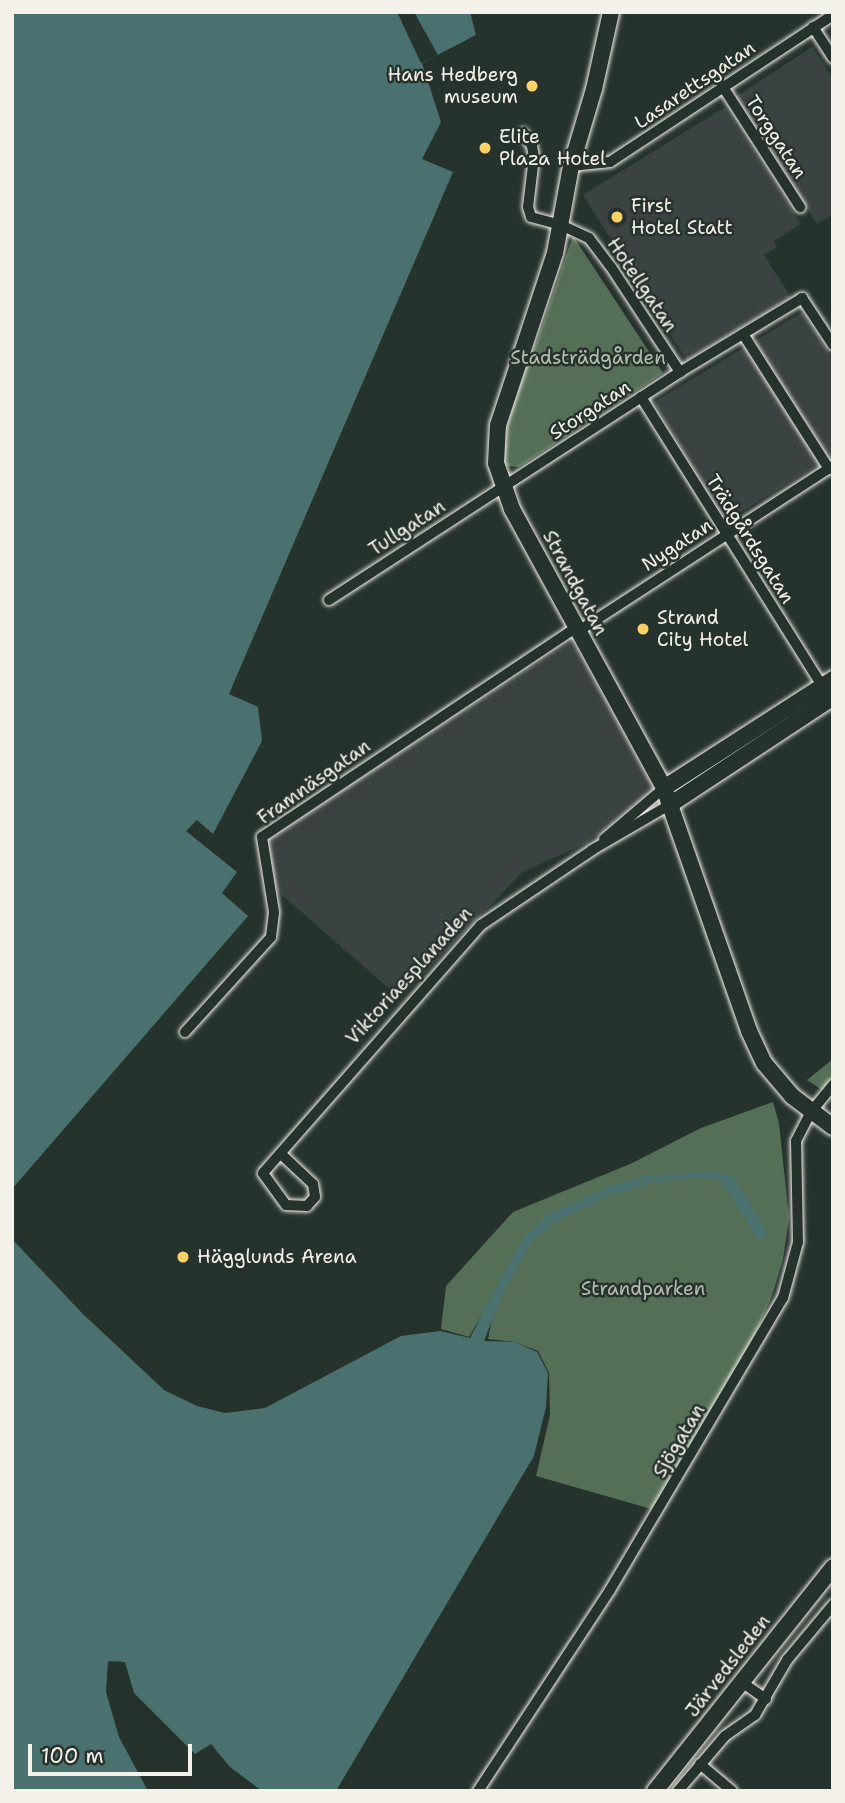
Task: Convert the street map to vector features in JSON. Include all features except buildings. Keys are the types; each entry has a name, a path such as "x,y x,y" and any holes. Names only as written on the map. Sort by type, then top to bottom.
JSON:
{"main road":[{"name":"Strandgatan","path":"611,12 594,89 571,166 561,225 544,289 498,425 496,463 510,481 512,509 664,788 749,1031 764,1063 778,1081 811,1112 833,1127"},
{"name":"Viktoriaesplanaden","path":"664,788 829,690"},
{"name":"Viktoriaesplanaden","path":"671,804 829,690"},
{"name":"Järvedsleden","path":"655,1791 833,1567"}],"street":[{"name":"Lasarettsgatan","path":"571,166 610,163 833,15"},
{"path":"813,27 833,58"},
{"name":"Torggatan","path":"723,87 800,207"},
{"name":"Hotellgatan","path":"523,133 532,146 534,157 528,213 535,220 561,225 589,238 680,372"},
{"name":"Storgatan","path":"510,481 802,298 833,345"},
{"path":"743,334 831,468"},
{"name":"Trädgårdsgatan","path":"641,397 725,534 829,690"},
{"name":"Nygatan","path":"576,630 831,468"},
{"name":"Tullgatan","path":"330,600 510,481"},
{"name":"Framnäsgatan","path":"185,1032 271,937 274,912 262,837 576,630"},
{"name":"Viktoriaesplanaden","path":"592,850 664,788"},
{"name":"Viktoriaesplanaden","path":"281,1154 313,1184 315,1197 307,1206 286,1206 263,1173 481,925 592,850 671,804"},
{"name":"Sjögatan","path":"478,1791 617,1578 783,1298 799,1242 796,1141 811,1112 833,1085"},
{"path":"678,1791 725,1736 755,1715 787,1660 833,1605"},
{"path":"743,1683 766,1699"},
{"path":"700,1765 732,1791"}],"shaded area":[{"path":"812,47 833,79 833,214 817,224 735,97"},
{"path":"725,107 801,224 774,241 777,247 764,255 791,297 687,361 583,195"},
{"path":"803,312 833,359 833,456 726,521 654,402"},
{"path":"572,641 654,789 587,843 523,872 400,998 276,890 267,839"}],"green space":[{"name":"Stadsträdgården","path":"573,236 663,373 519,467 505,466 500,444 510,403 537,341"},
{"path":"833,1059 833,1097 807,1080"},
{"name":"Strandparken","path":"773,1102 779,1123 789,1218 783,1259 772,1296 744,1359 655,1510 536,1476 550,1415 549,1373 538,1351 515,1342 488,1339 492,1319 482,1315 469,1337 441,1329 446,1286 513,1212 630,1164 701,1128"}],"water":[{"path":"12,12 470,12 476,35 422,63 441,122 422,159 453,172 229,694 258,707 262,741 213,834 197,820 186,831 237,872 222,893 248,916 12,1189"},
{"path":"714,1171 735,1178 765,1230 767,1236 764,1239 757,1238 721,1180 705,1177 653,1182 608,1196 554,1222 532,1242 504,1290 484,1341 515,1342 537,1352 548,1373 546,1407 534,1456 336,1791 262,1791 230,1767 211,1744 195,1754 134,1693 125,1662 108,1661 106,1692 119,1737 148,1791 12,1791 12,1239 82,1313 164,1390 197,1406 225,1413 265,1408 401,1336 440,1331 470,1338 522,1239 547,1215 610,1186 647,1176"}],"pier":[{"path":"397,12 414,12 438,55 421,63"}],"place":[{"name":"Hans Hedberg museum","path":"532,86"},
{"name":"Elite Plaza Hotel","path":"485,148"},
{"name":"First Hotel Statt","path":"617,217"},
{"name":"Strand City Hotel","path":"643,629"},
{"name":"Hägglunds Arena","path":"183,1257"}]}
